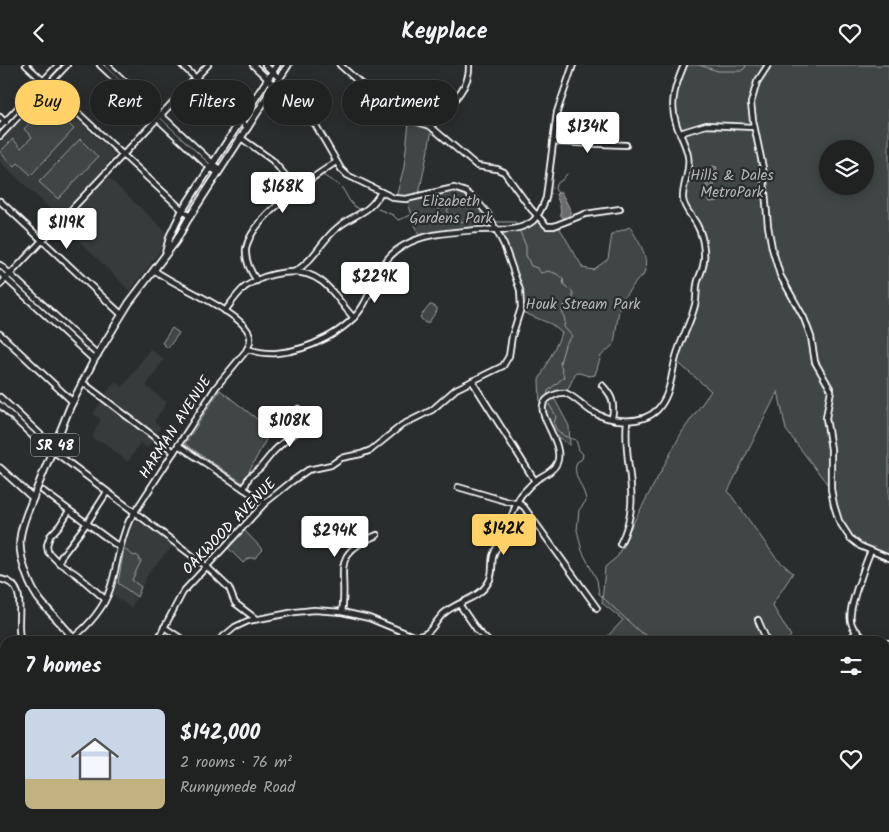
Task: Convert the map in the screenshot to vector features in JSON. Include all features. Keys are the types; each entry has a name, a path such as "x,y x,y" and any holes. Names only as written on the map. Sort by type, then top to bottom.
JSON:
{"main road":[{"name":"SR 48","path":"254,99 276,65"},
{"name":"SR 48","path":"279,78 288,65"},
{"name":"SR 48","path":"71,636 40,601 29,580 22,554 20,536 33,498 82,383 121,314 165,253 176,241 189,216 264,102"},
{"name":"SR 48","path":"165,253 170,236 182,211 237,125"},
{"path":"0,467 33,498"}],"street":[{"path":"26,65 42,80"},
{"path":"44,80 58,65"},
{"path":"52,80 66,65"},
{"path":"100,65 117,80"},
{"path":"107,65 122,80"},
{"path":"182,65 196,78"},
{"path":"253,65 268,78"},
{"path":"265,65 279,78"},
{"path":"340,65 357,80"},
{"path":"458,93 463,88 469,75 470,65"},
{"path":"154,270 225,311 243,325 248,332 250,342 247,349 278,353 301,348 338,331 354,318 364,305 381,266 389,256 402,246 417,239 449,233 498,231 522,227 537,216 548,192 557,112 573,65"},
{"path":"420,636 429,632 444,613 481,590 488,583 492,575 494,553 505,534 517,503 535,481 553,469 559,457 558,448 542,408 543,403 547,399 564,393 595,413 626,421 638,420 654,413 665,397 672,378 676,358 694,309 698,279 704,263 700,231 683,200 689,161 676,123 672,101 684,65"},
{"path":"768,65 757,82 752,96 754,127 763,168 768,226 774,257 784,285 804,318 815,362 830,390 826,417 832,449 830,489 839,521 850,538 860,546 889,558"},
{"path":"161,114 207,66"},
{"path":"1,125 15,110"},
{"path":"80,115 189,216"},
{"path":"0,117 1,125"},
{"path":"161,118 219,172"},
{"path":"0,136 15,120"},
{"path":"1,125 7,128"},
{"path":"0,285 151,125"},
{"name":"OAKWOOD AVENUE","path":"160,636 183,591 265,503 304,472 331,465 341,458 361,454 371,449 402,425 432,410 456,389 499,369 510,355 512,335 521,308 518,284 498,231 482,206 466,192 457,188 448,188 400,199 381,193 347,175 336,162 316,125"},
{"path":"429,125 473,163 481,167 504,172 545,225 554,226 585,215 620,209"},
{"path":"680,133 706,125 754,127"},
{"path":"241,138 272,160 297,189"},
{"path":"553,143 626,145"},
{"path":"257,281 250,271 246,259 246,249 250,239 270,213 297,189 336,162"},
{"path":"292,272 310,260 336,229 369,209 381,193"},
{"path":"0,201 121,314"},
{"path":"0,265 96,357"},
{"path":"225,311 240,291 257,281 277,274 292,272 305,273 321,281 354,318"},
{"path":"0,273 96,357"},
{"path":"0,334 73,402"},
{"name":"HARMAN AVENUE","path":"78,636 87,626 105,599 110,588 124,531 134,513 221,380 247,349"},
{"path":"472,381 535,481"},
{"path":"82,383 174,452"},
{"path":"602,385 612,398 614,407 612,418"},
{"path":"0,397 54,448 107,492 206,566 229,588 235,603 256,619"},
{"path":"0,405 38,441 54,448"},
{"path":"244,489 249,477 260,468 274,451 290,436 305,428 305,418 298,409"},
{"path":"620,544 627,527 632,499 627,454 626,421"},
{"path":"178,445 265,503"},
{"path":"458,487 517,503 524,507 597,608"},
{"path":"43,491 119,547"},
{"path":"59,563 61,557 87,523 107,492"},
{"path":"69,511 46,545 49,554 105,599"},
{"path":"342,612 342,573 345,558 353,548 377,535"},
{"path":"862,636 857,631 850,617 850,608 871,551"},
{"path":"0,579 12,584 19,595 19,636"},
{"path":"459,604 483,636"},
{"path":"224,636 235,627 256,619 314,610 342,612 375,620 413,636"},
{"path":"758,620 765,636"},
{"path":"164,627 178,636"},
{"path":"852,636 857,631"}],"shaded area":[{"path":"80,122 115,155 107,163 108,177 167,233 158,254 130,291 63,225 58,216 0,162 0,142 16,125 80,125"},
{"path":"712,166 717,167 714,186 718,201 710,202 707,198 706,181"},
{"path":"561,192 571,211 569,216 564,218 561,216 556,194"},
{"path":"150,349 164,359 146,386 167,402 154,422 161,427 155,436 171,447 169,452 153,440 147,448 140,443 128,462 103,442 97,441 92,436 101,420 93,414 101,402 94,396 99,389 106,394 115,381 123,387"},
{"path":"135,519 173,546 149,572 131,608 112,594 117,583 124,545"}],"green space":[{"name":"Hills & Dales MetroPark","path":"684,65 889,65 889,558 860,546 842,527 831,489 786,430 778,391 728,491 776,558 793,573 772,605 791,636 608,636 623,620 602,603 605,567 618,556 620,550 624,547 630,529 682,432 711,391 675,360 694,309 697,285 704,263 700,231 683,200 689,161 672,105"},
{"path":"28,125 70,125 74,129 31,175 18,163 14,167 0,152 13,139 21,148 32,137 24,129"},
{"path":"409,125 420,125 432,130 419,194 409,197 396,197 404,167"},
{"path":"80,139 98,157 58,199 39,182"},
{"name":"Elizabeth Gardens Park","path":"452,189 471,197 486,213 490,226 487,228 452,230 419,236 407,200"},
{"name":"Houk Stream Park","path":"537,221 553,228 559,227 583,268 593,270 608,259 612,234 630,227 643,250 646,263 643,276 640,277 620,302 614,344 601,356 595,375 589,376 576,372 567,391 552,395 540,405 539,380 562,333 551,324 522,312 523,299 521,290 503,236 526,228"},
{"path":"430,305 437,308 437,311 428,323 425,323 420,317"},
{"path":"172,328 179,333 168,348 162,343"},
{"path":"220,390 271,430 243,483 185,444"},
{"path":"554,398 569,426 570,446 554,433 546,415 546,404"},
{"path":"242,531 245,531 263,550 255,558 249,558 243,563 227,547"},
{"path":"124,549 134,556 136,555 141,561 132,580 141,587 137,597 118,583"}],"waterway":[{"path":"699,65 718,71 741,71 746,65"},
{"path":"558,193 555,189 556,184 567,174"},
{"path":"323,175 340,186 353,205 364,210"},
{"path":"378,209 393,215 398,220 414,214 423,217 436,216 439,209 444,206 448,207 448,220 455,214 459,215 462,222 472,214 483,217"},
{"path":"493,220 517,223"},
{"path":"520,232 531,266 537,268 541,273 549,271 557,274 563,279 564,285 573,292 573,303 563,306 562,311 565,320 564,327 572,336 565,345 560,363 564,377 548,391 547,397"},
{"path":"549,404 556,416 554,424 556,429 564,436 576,440 579,450 583,454 582,459 577,462 576,472 586,501 579,510 577,530 582,551 597,580 599,594 647,636"}]}
